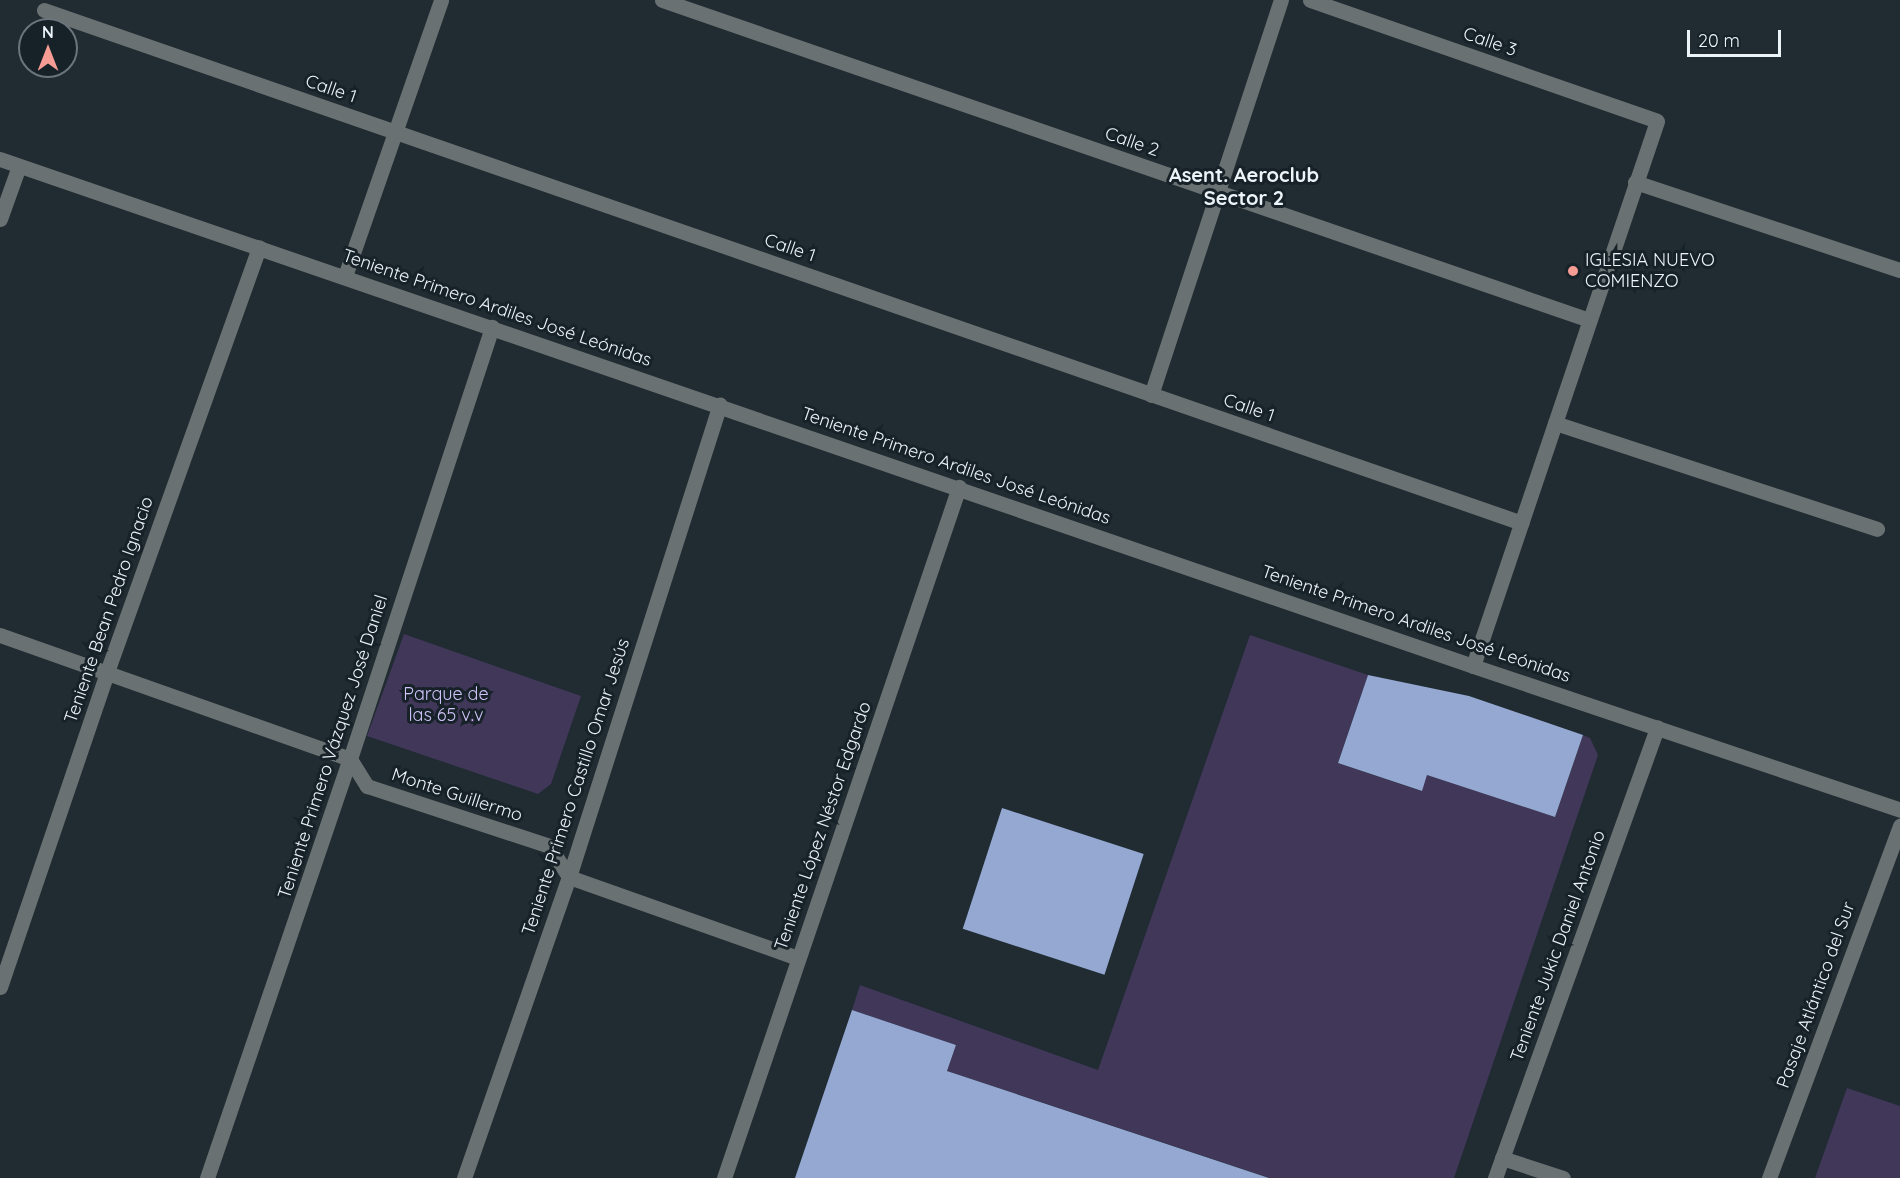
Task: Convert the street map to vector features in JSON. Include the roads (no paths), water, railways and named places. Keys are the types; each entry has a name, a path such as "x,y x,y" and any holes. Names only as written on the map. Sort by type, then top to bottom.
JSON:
{"street":[{"path":"345,276 441,0"},
{"name":"Calle 2","path":"662,0 1589,320"},
{"path":"1151,395 1281,0"},
{"name":"Calle 3","path":"1310,0 1657,121 1635,182"},
{"name":"Calle 1","path":"44,10 1522,524"},
{"name":"Teniente Primero Ardiles José Leónidas","path":"0,159 959,487 1473,666 1900,810"},
{"path":"0,219 19,166"},
{"path":"1473,666 1635,182 1900,270"},
{"name":"Teniente Bean Pedro Ignacio","path":"0,987 107,672 259,247"},
{"name":"Teniente Primero Vázquez José Daniel","path":"207,1178 350,759 492,327"},
{"name":"Teniente Primero Castillo Omar Jesús","path":"464,1178 569,877 720,405"},
{"path":"1555,423 1877,529"},
{"name":"Teniente López Néstor Edgardo","path":"724,1178 959,487"},
{"path":"0,635 350,759"},
{"name":"Teniente Jukic Daniel Antonio","path":"1495,1178 1657,727"},
{"name":"Monte Guillermo","path":"350,759 368,786 549,846 569,877"},
{"name":"Pasaje Atlántico del Sur","path":"1770,1178 1900,826"},
{"path":"569,877 798,958"},
{"path":"1502,1158 1563,1178"}],"place":[{"name":"IGLESIA NUEVO COMIENZO","path":"1573,271"}],"district":[{"name":"Asent. Aeroclub Sector 2","path":"1244,186"}],"park label":[{"name":"Parque de las 65 v.v","path":"446,705"}]}
